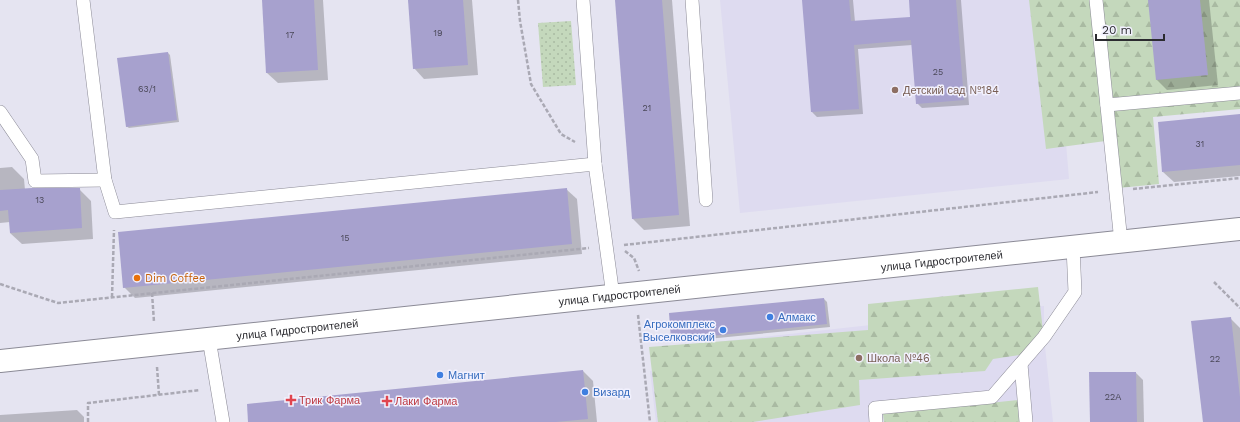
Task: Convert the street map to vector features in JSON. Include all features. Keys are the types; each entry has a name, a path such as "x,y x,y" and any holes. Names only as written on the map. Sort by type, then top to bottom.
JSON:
{"street":[{"name":"улица Гидростроителей","path":"0,361 1240,229"}],"lane":[{"path":"82,0 105,180 115,212 595,164"},
{"path":"583,0 595,164 613,296"},
{"path":"692,0 706,200"},
{"path":"1096,0 1121,242"},
{"path":"1107,105 1240,93"},
{"path":"0,112 32,159 35,181 105,180"},
{"path":"876,422 875,408 992,397 1044,337 1075,292 1074,247"},
{"path":"209,339 223,422"},
{"path":"1022,364 1026,422"}],"path":[{"path":"518,0 520,21 531,84 561,134 575,142 594,145"},
{"path":"650,422 635,294 640,271 634,258 619,245 1116,190 1240,178"},
{"path":"112,297 115,212"},
{"path":"0,284 58,303 607,246"},
{"path":"1214,282 1240,308"},
{"path":"152,293 155,329"},
{"path":"157,360 159,395"},
{"path":"88,422 88,403 217,388"}],"shaded area":[{"name":"Детский сад №184","path":"720,0 1054,0 1069,179 740,213"},
{"name":"Школа №46","path":"1044,306 1044,337 1053,422 656,422 650,371 672,369 670,347"}],"green space":[{"path":"1029,0 1240,0 1240,109 1153,117 1159,184 1119,188 1113,140 1046,149"},
{"path":"571,21 576,85 543,87 538,23"},
{"name":"Школа №46","path":"1038,287 1043,331 1027,354 993,359 985,371 859,380 860,405 753,422 658,422 649,347 868,330 868,304"},
{"path":"1018,400 1019,422 884,422 883,414"}],"building":[{"path":"262,0 314,0 318,70 266,73"},
{"path":"408,0 463,0 468,65 413,69"},
{"path":"615,0 662,0 679,215 632,219"},
{"path":"802,0 849,0 851,21 910,17 909,0 956,0 964,100 916,104 911,40 854,45 859,109 811,112"},
{"path":"1148,0 1200,0 1208,75 1156,80"},
{"path":"168,52 177,120 126,127 117,58"},
{"path":"1240,114 1240,165 1162,172 1158,122"},
{"path":"80,188 82,228 10,233 8,210 0,211 0,190"},
{"path":"567,188 572,244 123,288 118,232"},
{"name":"Алмакс","path":"824,298 827,324 671,340 669,313"},
{"path":"1231,317 1240,397 1240,422 1203,422 1191,321"},
{"path":"583,370 588,419 556,422 248,422 247,404"},
{"path":"1089,372 1136,372 1137,422 1090,422"}],"place":[{"name":"Детский сад №184","path":"895,90"},
{"name":"Dim Coffee","path":"137,278"},
{"name":"Алмакс","path":"770,317"},
{"name":"Агрокомплекс Выселковский","path":"723,330"},
{"name":"Школа №46","path":"859,358"},
{"name":"Магнит","path":"440,375"},
{"name":"Визард","path":"585,392"},
{"name":"Трик Фарма","path":"291,400"},
{"name":"Лаки Фарма","path":"387,401"}]}
